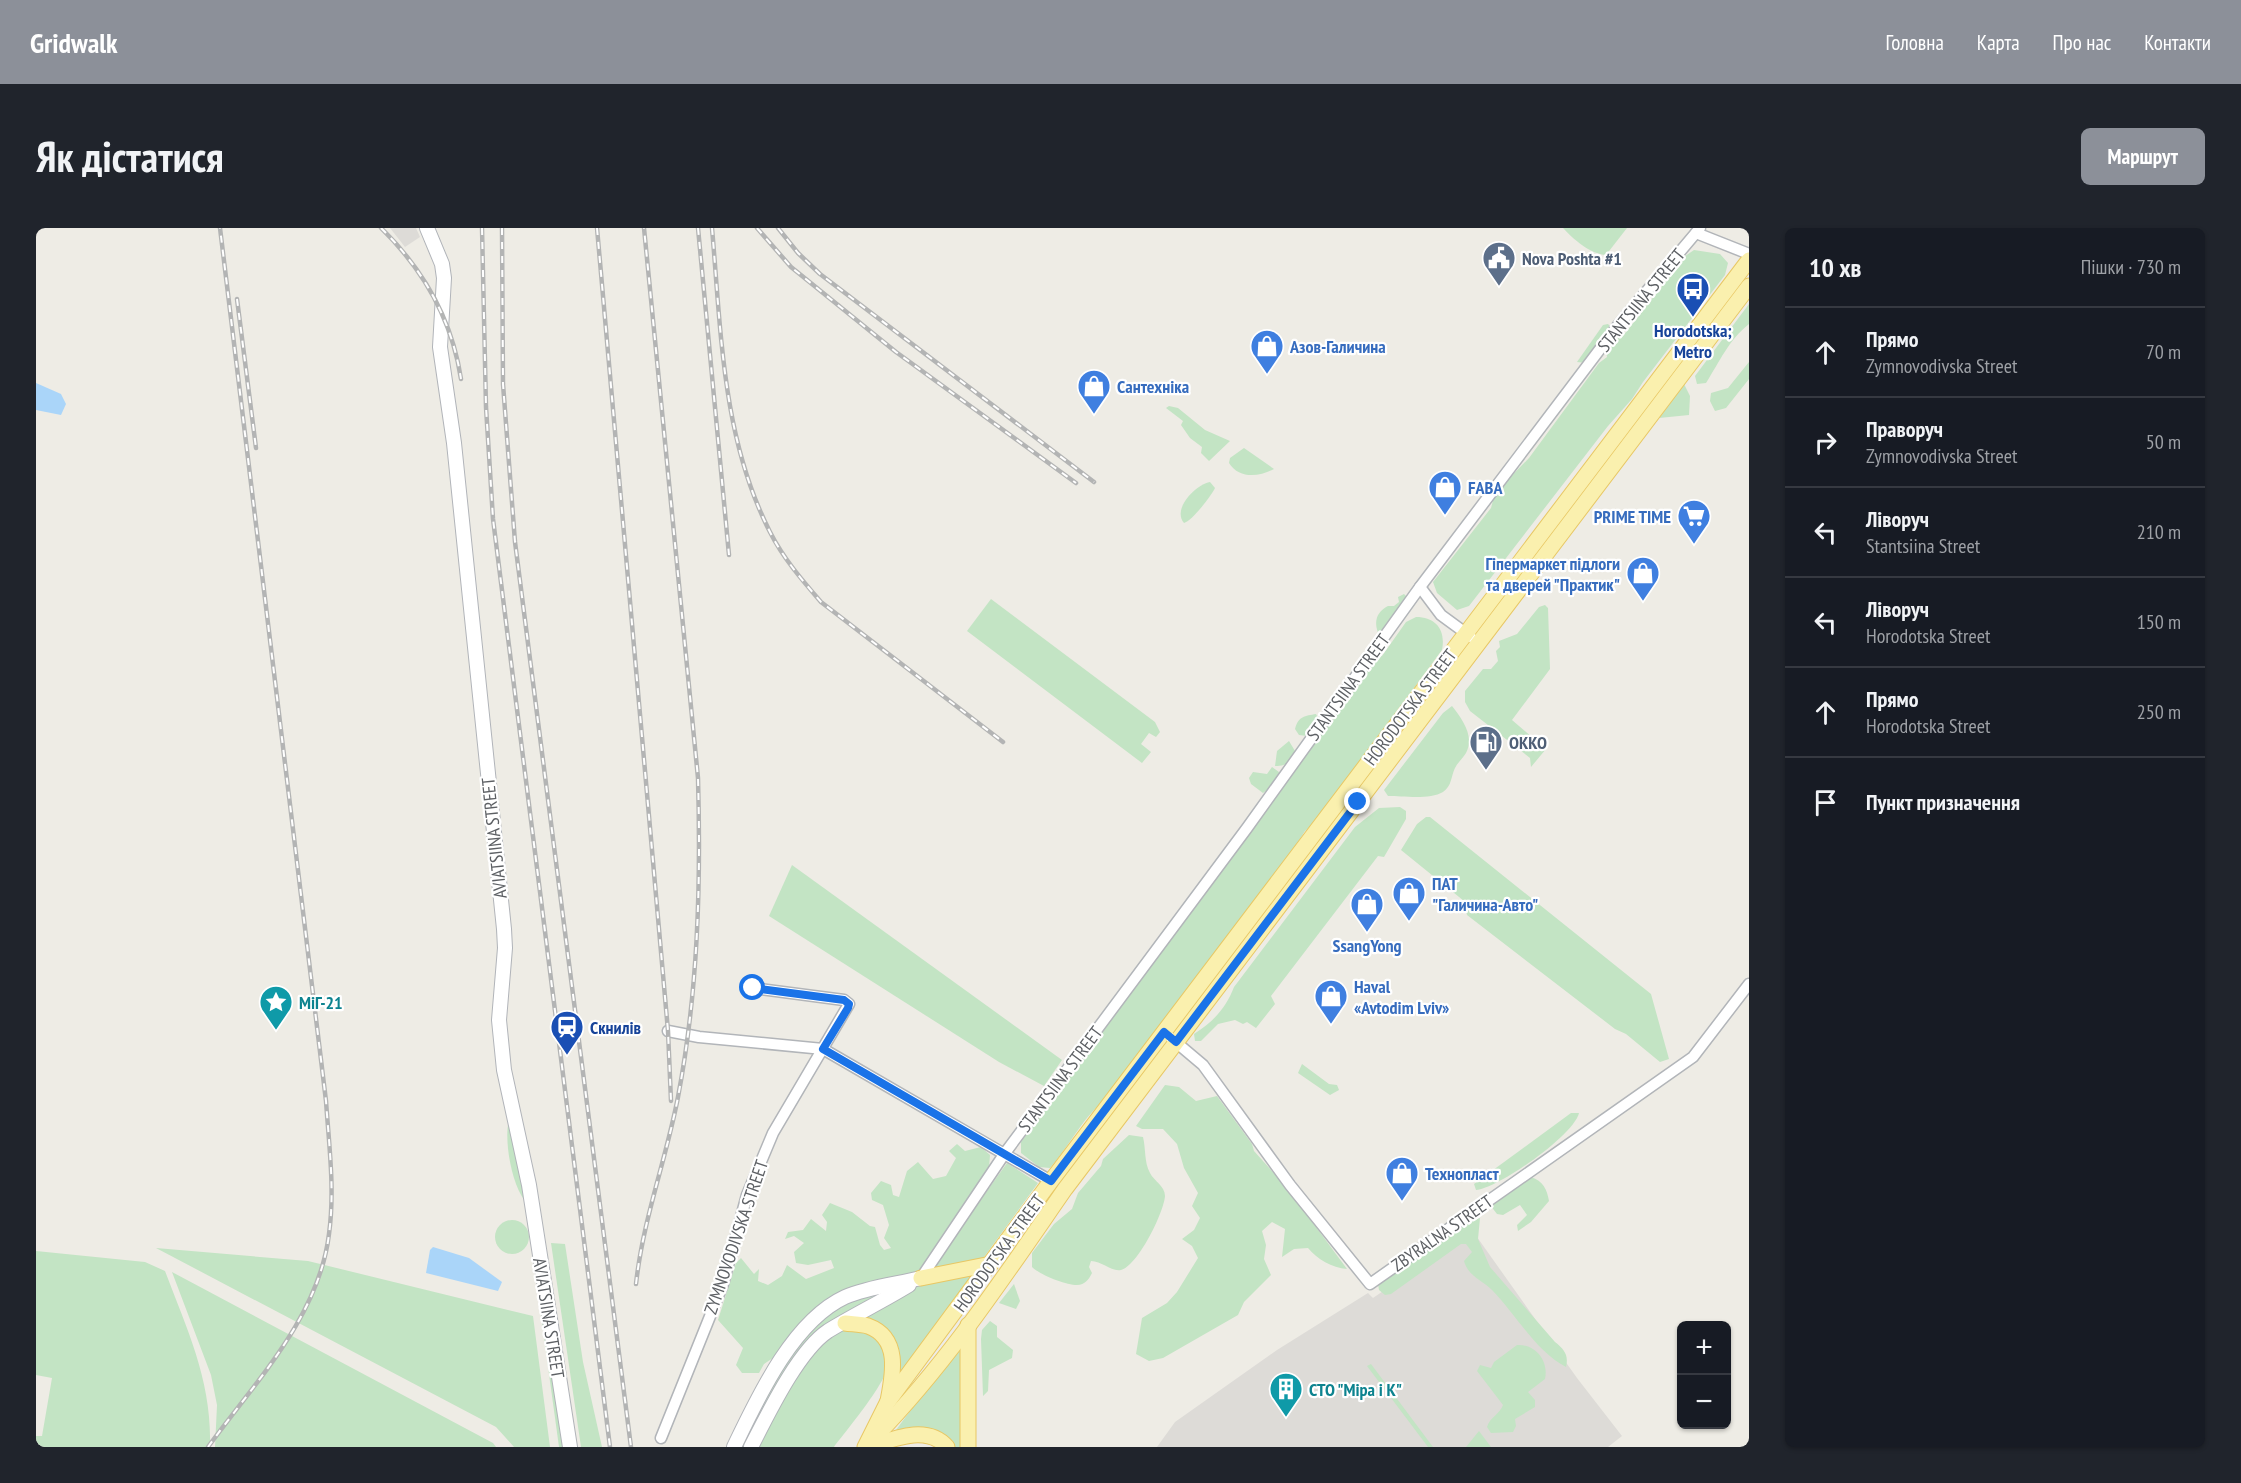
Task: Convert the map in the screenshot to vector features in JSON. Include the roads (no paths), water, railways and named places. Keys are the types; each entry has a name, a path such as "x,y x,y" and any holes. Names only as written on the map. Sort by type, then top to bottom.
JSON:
{"main road":[{"name":"HORODOTSKA STREET","path":"866,1447 900,1412 968,1325 1170,1037 1465,633 1749,260"},
{"name":"HORODOTSKA STREET","path":"866,1447 887,1404 1051,1181 1170,1037 1478,643 1749,286"},
{"path":"921,1278 991,1264"},
{"path":"845,1323 868,1326 881,1335 891,1350 894,1365 887,1404"},
{"path":"968,1325 968,1447"},
{"path":"866,1447 900,1436 919,1434 930,1436 947,1447"}],"street":[{"name":"AVIATSIINA STREET","path":"427,228 442,264 444,278 440,347 454,443 504,929 505,948 499,1020 504,1070 529,1185 570,1447"},
{"path":"1698,230 1724,246 1749,254"},
{"name":"STANTSIINA STREET","path":"921,1278 1005,1153 1247,828 1420,587 1619,324 1698,230"},
{"path":"1420,587 1441,615 1478,643"},
{"name":"ZBYRALNA STREET","path":"1170,1037 1203,1065 1290,1185 1370,1284 1693,1057 1749,984"},
{"name":"ZYMNOVODIVSKA STREET","path":"661,1438 723,1284 747,1195 773,1133 849,1004 844,1000 753,988"},
{"path":"668,1031 699,1037 823,1049 1051,1181"},
{"path":"752,1447 780,1393 815,1342 828,1331 921,1278"},
{"path":"734,1447 767,1384 799,1334 819,1313 846,1296 921,1278"}],"water":[{"path":"36,383 61,394 66,404 61,415 36,410"},
{"path":"433,1247 469,1258 502,1282 498,1291 426,1273 430,1250"}],"railway":[{"path":"208,1447 264,1373 299,1321 323,1264 331,1217 331,1167 326,1101 220,228"},
{"path":"381,228 410,261 433,297 451,336 461,379"},
{"path":"482,228 486,407 493,519 610,1447"},
{"path":"502,228 503,384 515,542 631,1447"},
{"path":"597,228 668,1031 671,1101"},
{"path":"636,1284 644,1236 673,1120 685,1058 697,938 699,858 698,778 644,228"},
{"path":"698,228 729,555"},
{"path":"712,228 726,383 733,421 754,496 775,542 821,602 1003,742"},
{"path":"757,228 791,267 896,352 1076,483"},
{"path":"778,228 798,253 820,274 1094,482"},
{"path":"237,299 256,448"}],"place":[{"name":"Nova Poshta #1","path":"1499,287"},
{"name":"Horodotska; Metro","path":"1693,318"},
{"name":"Азов-Галичина","path":"1267,375"},
{"name":"Сантехніка","path":"1094,415"},
{"name":"FABA","path":"1445,516"},
{"name":"PRIME TIME","path":"1694,545"},
{"name":"Гіпермаркет підлоги та дверей \"Практик\"","path":"1643,602"},
{"name":"OKKO","path":"1486,771"},
{"name":"ПАТ \"Галичина-Авто\"","path":"1409,922"},
{"name":"SsangYong","path":"1367,933"},
{"name":"Haval «Avtodim Lviv»","path":"1331,1025"},
{"name":"МіГ-21","path":"276,1031"},
{"name":"Скнилів","path":"567,1056"},
{"name":"Технопласт","path":"1402,1202"},
{"name":"СТО \"Міра і К\"","path":"1286,1418"}]}
